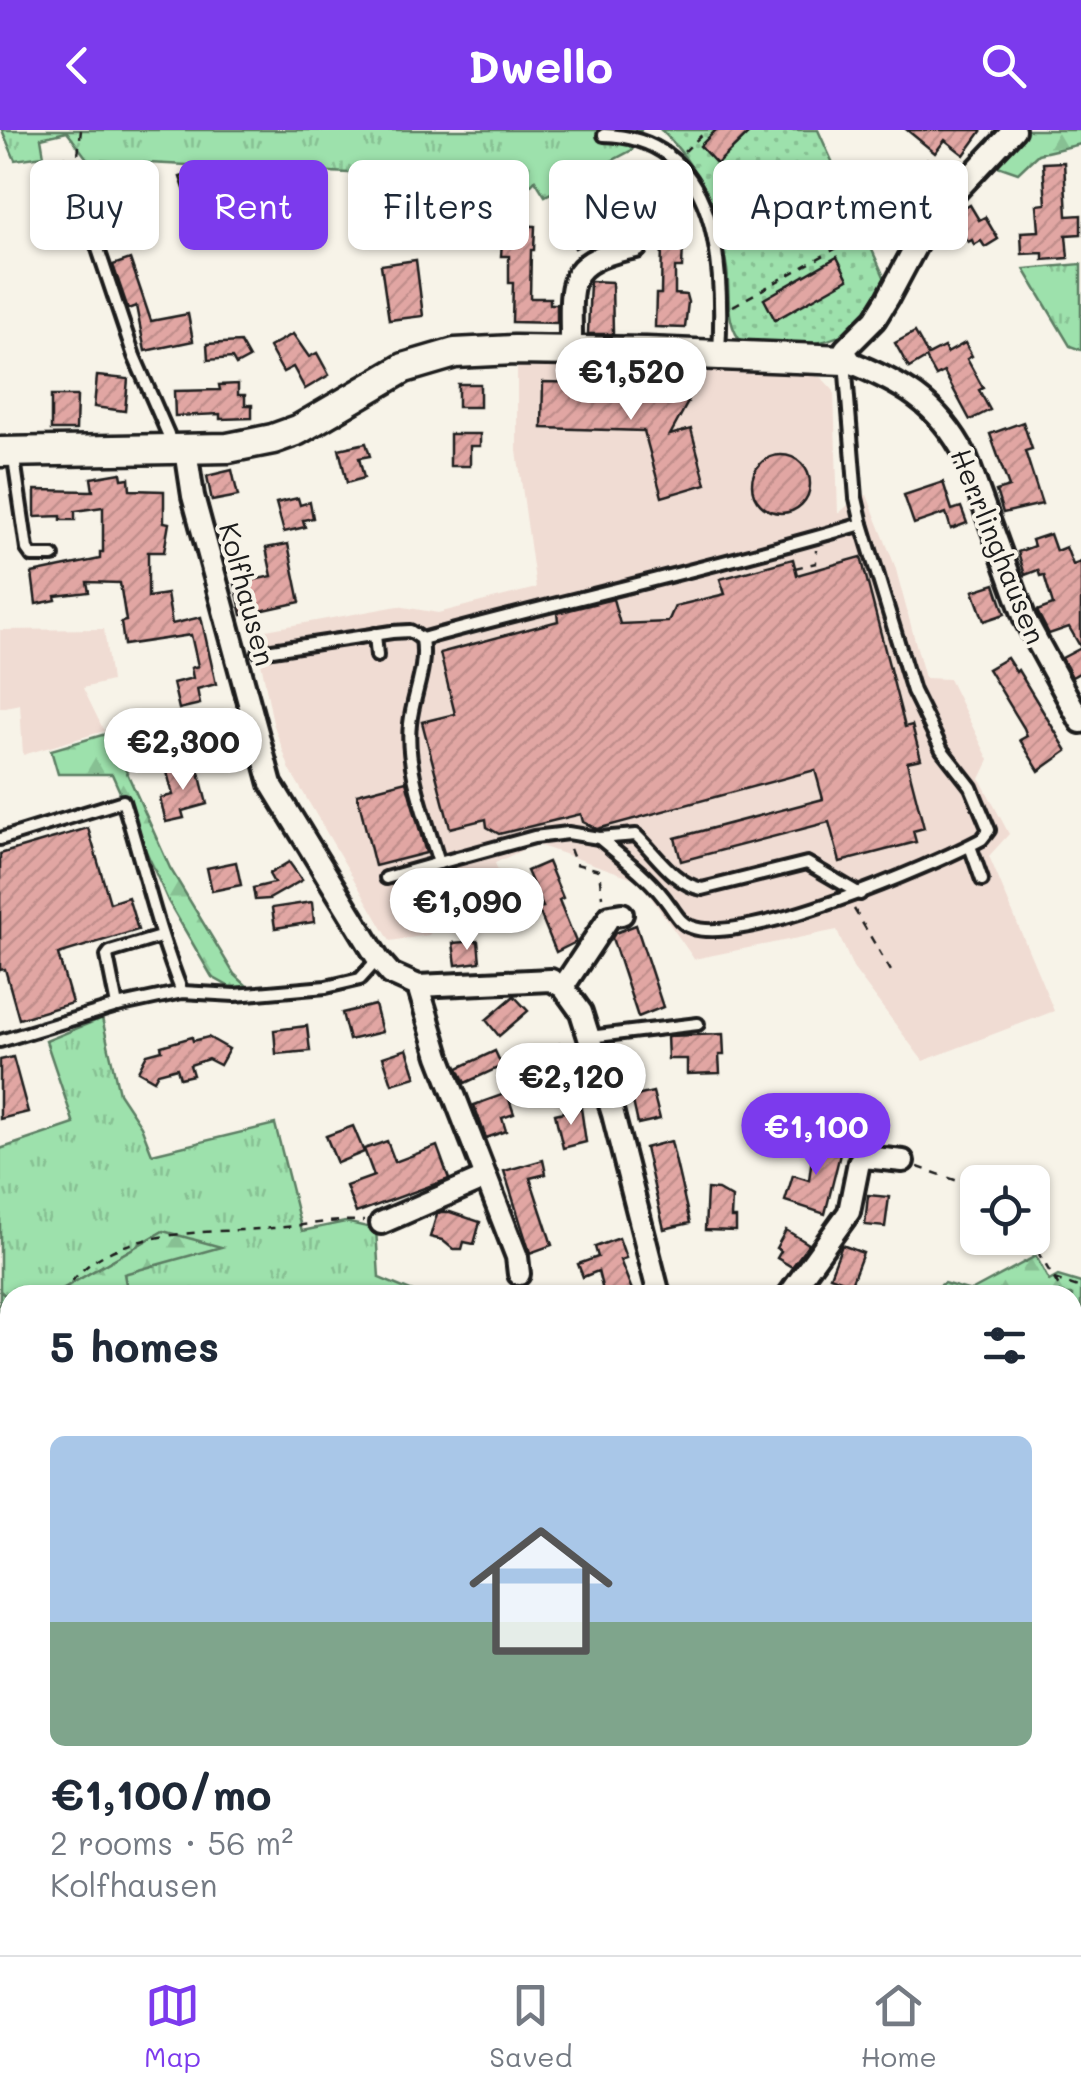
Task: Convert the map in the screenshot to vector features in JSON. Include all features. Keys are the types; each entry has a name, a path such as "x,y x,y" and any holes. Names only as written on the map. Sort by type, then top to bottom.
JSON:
{"street":[{"path":"845,360 845,348 875,318 930,219 1014,130"},
{"path":"571,351 572,288 578,270 604,255 624,250"},
{"name":"Herrlinghausen","path":"6,452 228,448 290,434 404,368 432,358 483,351 845,360 909,388 958,441 1029,629 1081,722"},
{"name":"Kolfhausen","path":"178,450 271,784 378,960 392,974 418,986"},
{"path":"563,987 616,915"},
{"path":"520,1274 438,1056 418,986 551,980 563,987 581,1012 613,1114 656,1285"},
{"path":"797,1285 848,1212 864,1157 902,1161"},
{"path":"381,1223 485,1178"}],"lane":[{"path":"604,135 626,136 676,160"},
{"path":"693,188 711,230 722,283 719,354"},
{"path":"98,250 120,318 178,450"},
{"path":"598,838 650,877 682,922 693,928 743,926 848,899 970,846 982,840 988,830 972,788 942,750 913,692 856,498 845,360"},
{"path":"6,452 27,549 32,556 53,556"},
{"path":"260,652 375,634 410,632 422,639 646,580 670,578 862,524"},
{"path":"375,634 377,656"},
{"path":"422,639 426,660 409,726 415,778 439,863"},
{"path":"0,839 123,800 156,910 160,938 182,992"},
{"path":"386,878 534,837 568,833 598,838 636,835 688,887 702,890 808,863 860,894"},
{"path":"970,846 982,880"},
{"path":"116,1006 110,952 160,938"},
{"path":"0,1041 116,1006 182,992 248,994 360,979 378,960"},
{"path":"588,1037 698,1024"}],"path":[{"path":"78,160 80,130"},
{"path":"676,160 706,130"},
{"path":"722,307 745,300 833,250"},
{"path":"795,568 816,563 815,538"},
{"path":"570,848 576,864 599,870 602,906 616,915"},
{"path":"848,899 892,971"},
{"path":"902,1161 960,1182"},
{"path":"68,1285 90,1265 115,1252 183,1231 273,1228 340,1219 381,1223"},
{"path":"1039,1255 1057,1285"},
{"path":"1054,1280 1071,1285"}],"shaded area":[{"path":"517,363 616,363 805,372 822,378 834,391 838,514 856,498 867,495 895,566 925,678 949,679 989,760 980,779 1009,834 989,856 1054,1011 923,1061 853,968 837,930 694,959 639,880 535,844 495,863 519,924 439,919 429,935 390,941 290,770 273,723 255,632 398,606 438,613 536,588 517,451"},
{"path":"104,629 111,681 83,688 104,731 23,755 20,704 0,708 0,630"}],"green space":[{"path":"2,130 641,130 632,150 613,160 549,160 549,194 545,196 535,180 529,187 529,160 348,160 348,173 328,172 328,160 179,160 179,165 159,164 159,160 88,160 67,132 41,138 44,156 15,160"},
{"path":"661,130 818,130 832,160 713,160 713,212 693,171 693,160 687,160"},
{"path":"1025,130 1081,130 1081,144 1038,154 1018,173 992,164"},
{"path":"723,250 872,250 886,281 859,322 834,338 804,345 743,343 731,319"},
{"path":"1081,264 1081,350 1070,346 1024,269"},
{"path":"109,733 170,868 234,974 247,986 230,987 212,977 168,901 112,774 58,774 51,750"},
{"path":"102,1018 119,1093 141,1126 152,1154 275,1124 302,1231 345,1222 376,1229 379,1278 396,1285 126,1285 124,1274 163,1231 69,1285 0,1285 0,1149 74,1124 46,1041"},
{"path":"163,1231 221,1247 124,1274 126,1285 69,1285"},
{"path":"1036,1256 1049,1281 1058,1276 1081,1283 1081,1285 982,1285"}],"building":[{"path":"716,130 752,130 721,160 713,160 700,146"},
{"path":"907,130 982,130 964,155 945,140 935,153"},
{"path":"1064,162 1067,216 1081,215 1081,234 1066,235 1068,258 1043,260 1043,253 1022,254 1021,232 1039,231 1037,205 1046,204 1043,163"},
{"path":"968,206 979,220 985,217 998,239 985,247 981,241 974,245 972,240 968,242"},
{"path":"529,226 535,226 530,298 550,298 550,304 557,304 557,323 512,322 509,256 501,256 501,250 529,250"},
{"path":"662,250 683,250 682,268 675,268 675,294 686,295 685,328 655,327 656,294 661,294"},
{"path":"837,257 848,279 775,320 764,299"},
{"path":"130,259 151,321 188,314 193,341 145,351 136,306 128,309 113,265"},
{"path":"416,260 423,316 389,320 381,265"},
{"path":"590,281 612,282 613,334 588,334"},
{"path":"915,332 928,355 944,347 947,353 965,343 972,356 967,359 990,410 970,420 944,372 936,376 926,358 909,368 895,343"},
{"path":"293,334 309,357 317,353 329,375 305,389 293,367 283,372 269,347"},
{"path":"240,342 249,358 236,365 232,358 208,360 207,344"},
{"path":"97,376 128,379 125,411 94,407"},
{"path":"665,381 684,389 688,402 670,435 691,429 706,484 662,497 644,431 542,428 543,382 637,384 636,397"},
{"path":"238,384 238,395 245,395 245,405 252,405 252,418 220,419 220,414 175,416 174,391 220,390 219,385"},
{"path":"458,384 480,384 480,407 458,407"},
{"path":"51,396 77,396 76,430 51,430"},
{"path":"1023,422 1032,449 1025,451 1042,504 1003,513 996,491 1009,487 990,434"},
{"path":"450,434 480,434 480,446 470,446 470,466 450,466"},
{"path":"366,443 370,456 359,458 364,478 347,483 339,449"},
{"path":"781,455 801,464 810,484 801,504 781,513 761,504 752,484 761,464"},
{"path":"232,470 238,496 212,501 207,476"},
{"path":"121,473 122,479 129,478 130,490 164,491 164,522 169,523 164,552 148,552 148,597 167,594 172,624 201,617 216,684 197,689 200,704 179,709 173,683 193,678 191,668 198,666 191,635 124,645 121,622 126,621 120,583 87,582 89,592 55,596 56,600 36,604 32,573 100,559 103,507 75,511 75,520 35,517 35,490 93,491 91,478"},
{"path":"943,482 952,510 961,507 967,523 951,529 946,513 914,524 904,495"},
{"path":"298,498 300,505 310,502 313,518 303,520 305,527 284,532 276,503"},
{"path":"1050,534 1056,551 1066,547 1073,565 1081,562 1081,648 1069,627 1049,634 1037,611 1053,605 1044,575 1040,576 1038,570 1025,575 1018,552 1034,546 1032,540"},
{"path":"288,544 300,602 242,615 235,584 272,576 266,548"},
{"path":"861,557 905,727 912,725 921,759 907,762 924,828 913,831 916,842 840,862 829,822 681,861 675,838 823,799 815,770 597,829 583,822 581,814 499,834 487,827 486,819 450,828 422,722 455,714 440,653 558,621 557,613 613,599 620,624 668,622 675,606 725,594 720,579 793,559 797,575"},
{"path":"995,584 1005,614 984,621 973,591"},
{"path":"1081,648 1081,672 1072,677 1062,658"},
{"path":"1007,658 1067,751 1039,771 1020,740 1027,736 1024,728 988,669"},
{"path":"223,714 228,736 206,742 201,719"},
{"path":"197,764 207,804 182,811 184,818 166,822 160,798 173,795 167,772"},
{"path":"406,781 426,853 375,866 357,794"},
{"path":"88,828 110,903 128,897 138,930 58,954 72,1003 19,1019 5,969 0,970 0,854"},
{"path":"236,862 241,885 212,891 207,868"},
{"path":"289,862 302,880 269,899 255,900 253,888 274,883 269,874"},
{"path":"548,862 576,942 556,952 527,871"},
{"path":"312,902 314,922 275,928 272,908"},
{"path":"636,925 663,1007 638,1017 612,938"},
{"path":"478,941 480,962 456,965 453,943"},
{"path":"514,996 528,1011 499,1036 486,1020"},
{"path":"375,1005 382,1032 349,1040 342,1013"},
{"path":"307,1026 310,1051 276,1054 274,1030"},
{"path":"723,1034 720,1073 687,1074 687,1059 668,1059 667,1036"},
{"path":"192,1037 193,1041 208,1037 229,1049 220,1065 208,1059 190,1065 193,1075 180,1078 177,1068 158,1073 154,1080 138,1071 147,1054"},
{"path":"559,1044 572,1086 550,1092 533,1053"},
{"path":"407,1049 416,1077 392,1084 383,1057"},
{"path":"495,1051 502,1066 465,1083 458,1068"},
{"path":"13,1057 28,1112 0,1119 0,1060"},
{"path":"653,1092 660,1119 638,1124 632,1097"},
{"path":"507,1093 514,1114 502,1118 506,1131 486,1138 474,1105"},
{"path":"581,1108 586,1142 563,1148 555,1114"},
{"path":"353,1126 364,1152 337,1163 326,1136"},
{"path":"815,1135 836,1138 834,1153 840,1154 825,1214 785,1201 793,1175 809,1180"},
{"path":"387,1141 395,1162 437,1146 449,1179 356,1213 346,1186 374,1176 364,1149"},
{"path":"671,1141 690,1223 664,1229 645,1148"},
{"path":"543,1160 546,1174 530,1178 552,1245 530,1253 504,1171"},
{"path":"707,1189 732,1198 731,1218 736,1218 736,1231 705,1230"},
{"path":"868,1195 889,1197 885,1227 865,1225"},
{"path":"441,1212 480,1222 474,1244 464,1242 462,1249 453,1249 430,1237"},
{"path":"786,1230 809,1244 792,1267 777,1258 781,1251 776,1248"},
{"path":"619,1238 626,1258 620,1260 630,1285 602,1285 598,1271 583,1277 578,1264 598,1257 595,1247"},
{"path":"842,1245 863,1253 851,1284 830,1276"}]}
